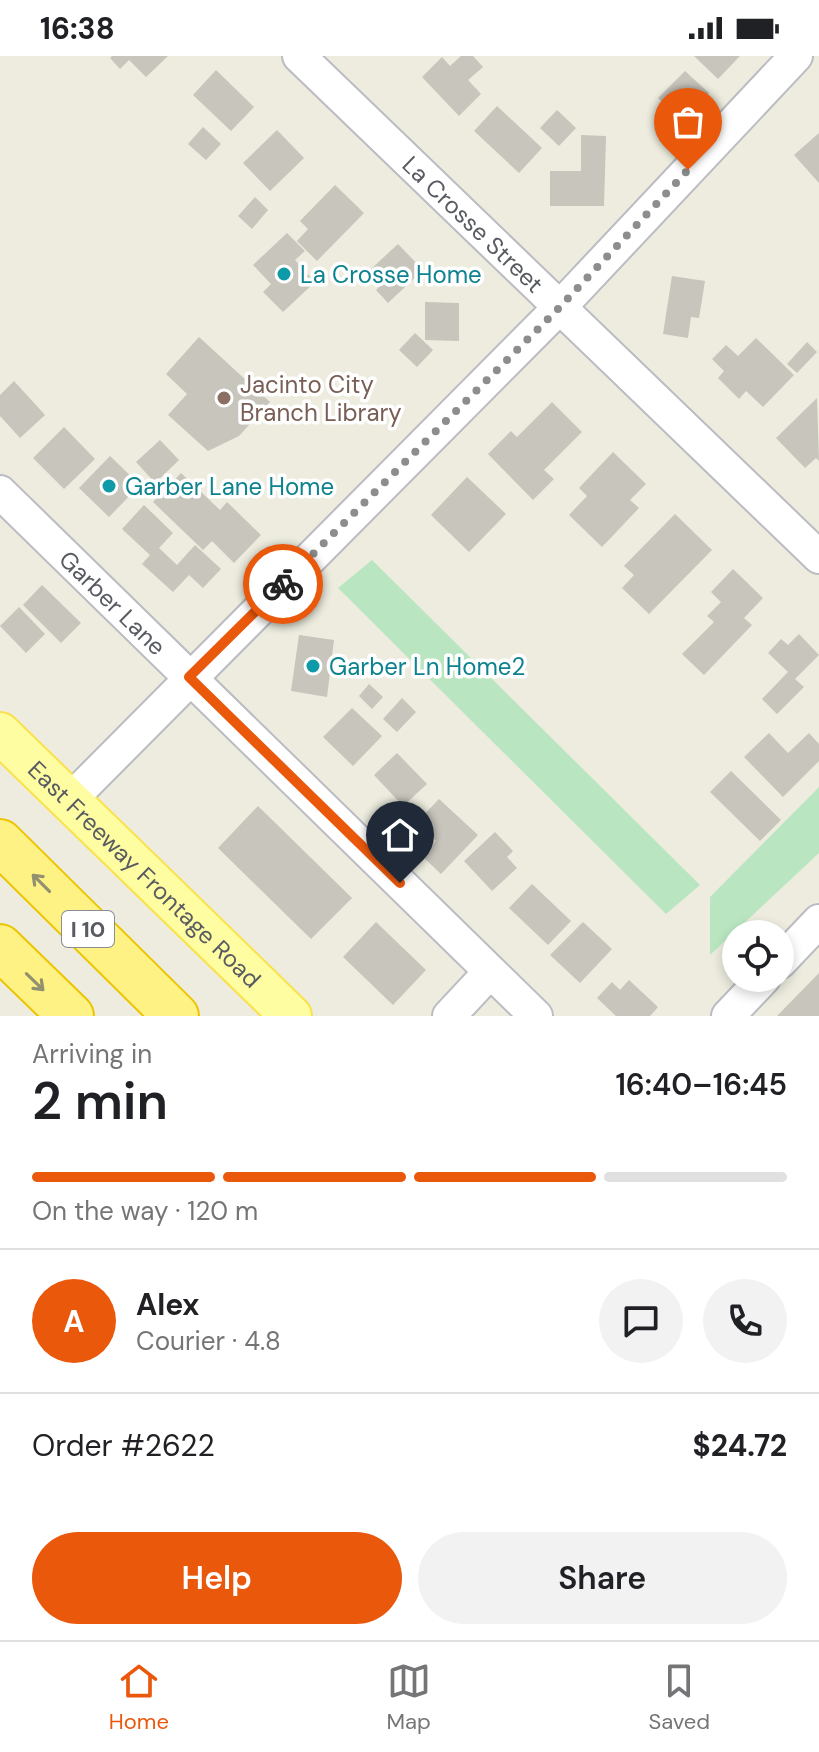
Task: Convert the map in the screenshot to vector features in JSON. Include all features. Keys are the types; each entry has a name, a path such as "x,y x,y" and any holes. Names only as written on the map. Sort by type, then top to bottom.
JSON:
{"highway":[{"name":"I 10","path":"0,842 176,1016"},
{"path":"0,947 71,1016"}],"main road":[{"name":"East Freeway Frontage Road","path":"0,733 291,1016"}],"street":[{"name":"La Crosse Street","path":"299,56 819,557"},
{"path":"69,801 560,307 796,56"},
{"name":"Garber Lane","path":"0,492 536,1016"},
{"path":"794,947 819,921"},
{"path":"449,1016 490,972"},
{"path":"728,1016 751,992"}],"green space":[{"path":"372,560 700,885 666,914 338,588"},
{"path":"819,787 819,853 747,920 722,920 722,944 710,955 710,897"}],"building":[{"path":"168,56 146,77 129,60 120,69 110,58"},
{"path":"461,56 473,56 483,67 468,80 481,94 459,116 422,77 442,57 450,66"},
{"path":"694,56 740,56 718,79"},
{"path":"216,70 254,107 231,131 193,95"},
{"path":"685,71 709,93 682,121 658,98"},
{"path":"497,106 542,148 519,173 474,131"},
{"path":"557,110 576,128 559,146 540,128"},
{"path":"203,127 221,144 206,160 188,144"},
{"path":"277,130 304,158 270,191 243,163"},
{"path":"819,133 819,183 794,155"},
{"path":"581,135 606,136 604,206 550,206 550,171 581,171"},
{"path":"335,185 364,213 317,261 297,241 308,229 300,221"},
{"path":"255,197 268,210 252,229 238,216"},
{"name":"La Crosse Home","path":"287,233 305,251 295,260 315,282 283,312 263,292 271,284 253,265"},
{"path":"398,244 423,270 388,303 376,290 384,282 371,269"},
{"path":"672,276 705,281 699,318 691,317 688,338 663,334"},
{"path":"425,302 459,303 459,341 425,340"},
{"path":"415,333 433,350 417,367 399,350"},
{"name":"Jacinto City Branch Library","path":"199,337 270,402 239,436 208,451 168,415 187,394 166,374"},
{"path":"756,338 794,375 763,407 746,391 739,399 718,378 724,371 712,359 726,345 738,356"},
{"path":"807,342 817,352 797,373 787,364"},
{"path":"14,381 45,415 20,438 0,416 0,395"},
{"path":"817,398 819,461 816,458 805,468 776,438"},
{"path":"552,402 582,432 544,470 554,479 533,500 488,454 511,431 517,437"},
{"path":"64,427 95,459 64,489 33,458"},
{"path":"160,440 179,460 155,483 136,462"},
{"path":"613,452 646,484 630,500 639,508 602,547 569,515 587,496 579,488"},
{"name":"Garber Lane Home","path":"110,456 140,485 109,517 79,488"},
{"path":"181,473 220,510 227,502 261,535 234,563 212,541 203,550 153,502"},
{"path":"467,477 506,514 469,552 431,515"},
{"path":"144,505 173,533 159,548 177,565 195,545 221,569 203,588 189,575 173,592 142,564 150,555 122,529"},
{"path":"675,514 712,550 649,614 622,588 634,575 624,566"},
{"path":"733,569 763,598 744,618 752,625 704,675 682,654 714,622 707,616 721,602 711,592"},
{"path":"42,585 81,623 61,643 23,605"},
{"path":"19,607 45,634 26,653 0,626"},
{"path":"799,634 819,655 795,679 804,687 777,714 762,699 788,672 768,653 781,639 788,645"},
{"name":"Garber Ln Home2","path":"299,635 334,640 327,697 291,691"},
{"path":"369,684 383,697 372,709 359,696"},
{"path":"402,698 416,712 397,732 383,719"},
{"path":"352,708 382,736 353,766 323,737"},
{"path":"769,733 788,753 809,733 819,744 819,761 783,797 744,757"},
{"path":"397,753 427,784 403,806 374,775"},
{"path":"731,771 781,820 760,841 710,792"},
{"path":"439,799 478,835 441,874 422,856 436,841 417,822"},
{"path":"258,806 352,898 311,939 218,848"},
{"path":"495,832 513,851 507,857 517,868 492,891 464,861"},
{"path":"532,884 571,921 548,945 509,908"},
{"path":"376,922 426,970 393,1005 343,957"},
{"path":"583,922 612,949 580,983 550,955"},
{"path":"819,973 819,1016 777,1016"},
{"path":"629,980 658,1007 650,1016 616,1016 597,998 612,982 620,990"}],"way so far":[{"path":"283,584 560,307 688,170"}],"place":[{"name":"La Crosse Home","path":"284,274"},
{"name":"Jacinto City Branch Library","path":"224,398"},
{"name":"Garber Lane Home","path":"109,486"},
{"name":"Garber Ln Home2","path":"313,666"}],"route":[{"path":"283,584 189,677 400,883"}]}
